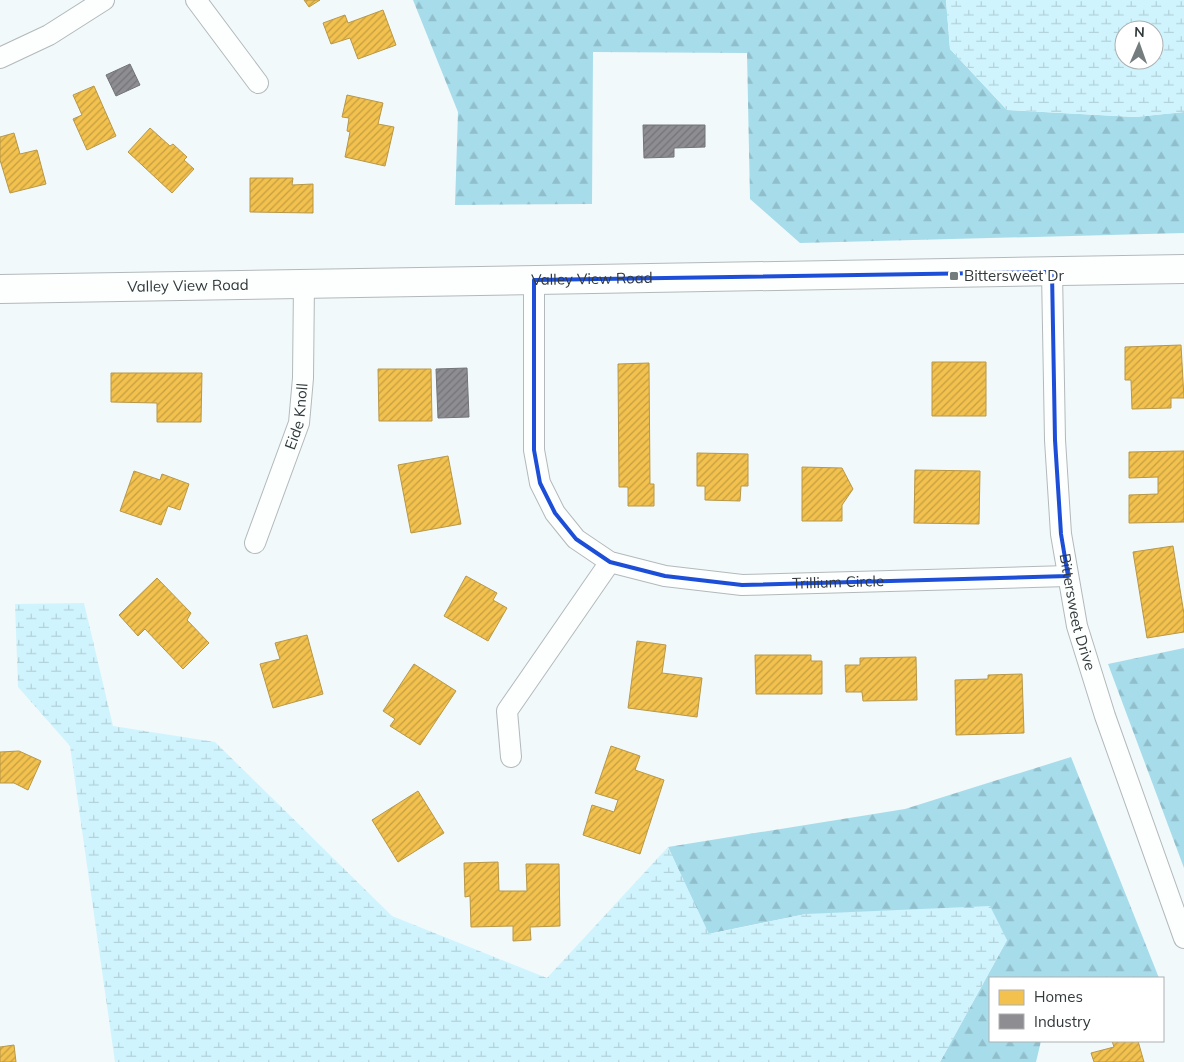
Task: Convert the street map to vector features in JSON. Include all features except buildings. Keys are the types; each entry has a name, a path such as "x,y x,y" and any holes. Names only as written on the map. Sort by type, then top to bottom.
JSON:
{"main road":[{"name":"Valley View Road","path":"0,289 1184,269"}],"street":[{"path":"0,58 49,35 104,0"},
{"path":"196,0 258,83"},
{"name":"Bittersweet Drive","path":"1052,272 1055,440 1060,534 1077,626 1102,707 1184,938"},
{"name":"Trillium Circle","path":"534,280 534,450 540,483 555,513 576,539 610,562 665,576 742,585 1068,576"},
{"name":"Eide Knoll","path":"255,543 299,423 303,378 304,283"},
{"path":"511,757 507,711 610,562"}],"highlighted area":[{"path":"1052,272 1055,440 1061,534 1068,576 742,585 665,576 610,562 576,539 555,513 540,483 534,450 534,280"}],"green space":[{"path":"413,0 946,0 950,49 1007,110 1135,117 1184,112 1184,233 800,243 750,199 747,53 593,52 592,204 455,205 458,112"},
{"path":"946,0 1184,0 1184,112 1135,117 1007,110 950,49"},
{"path":"84,603 113,726 215,742 392,916 547,978 668,847 709,934 806,914 990,906 1007,940 940,1062 115,1062 70,746 18,687 15,604"},
{"path":"1184,648 1184,868 1108,664"},
{"path":"1071,757 1159,977 989,977 989,1042 1041,1042 1036,1062 940,1062 1007,940 806,914 708,934 668,847 905,809"}],"place":[{"name":"Bittersweet Dr","path":"954,276"}]}
